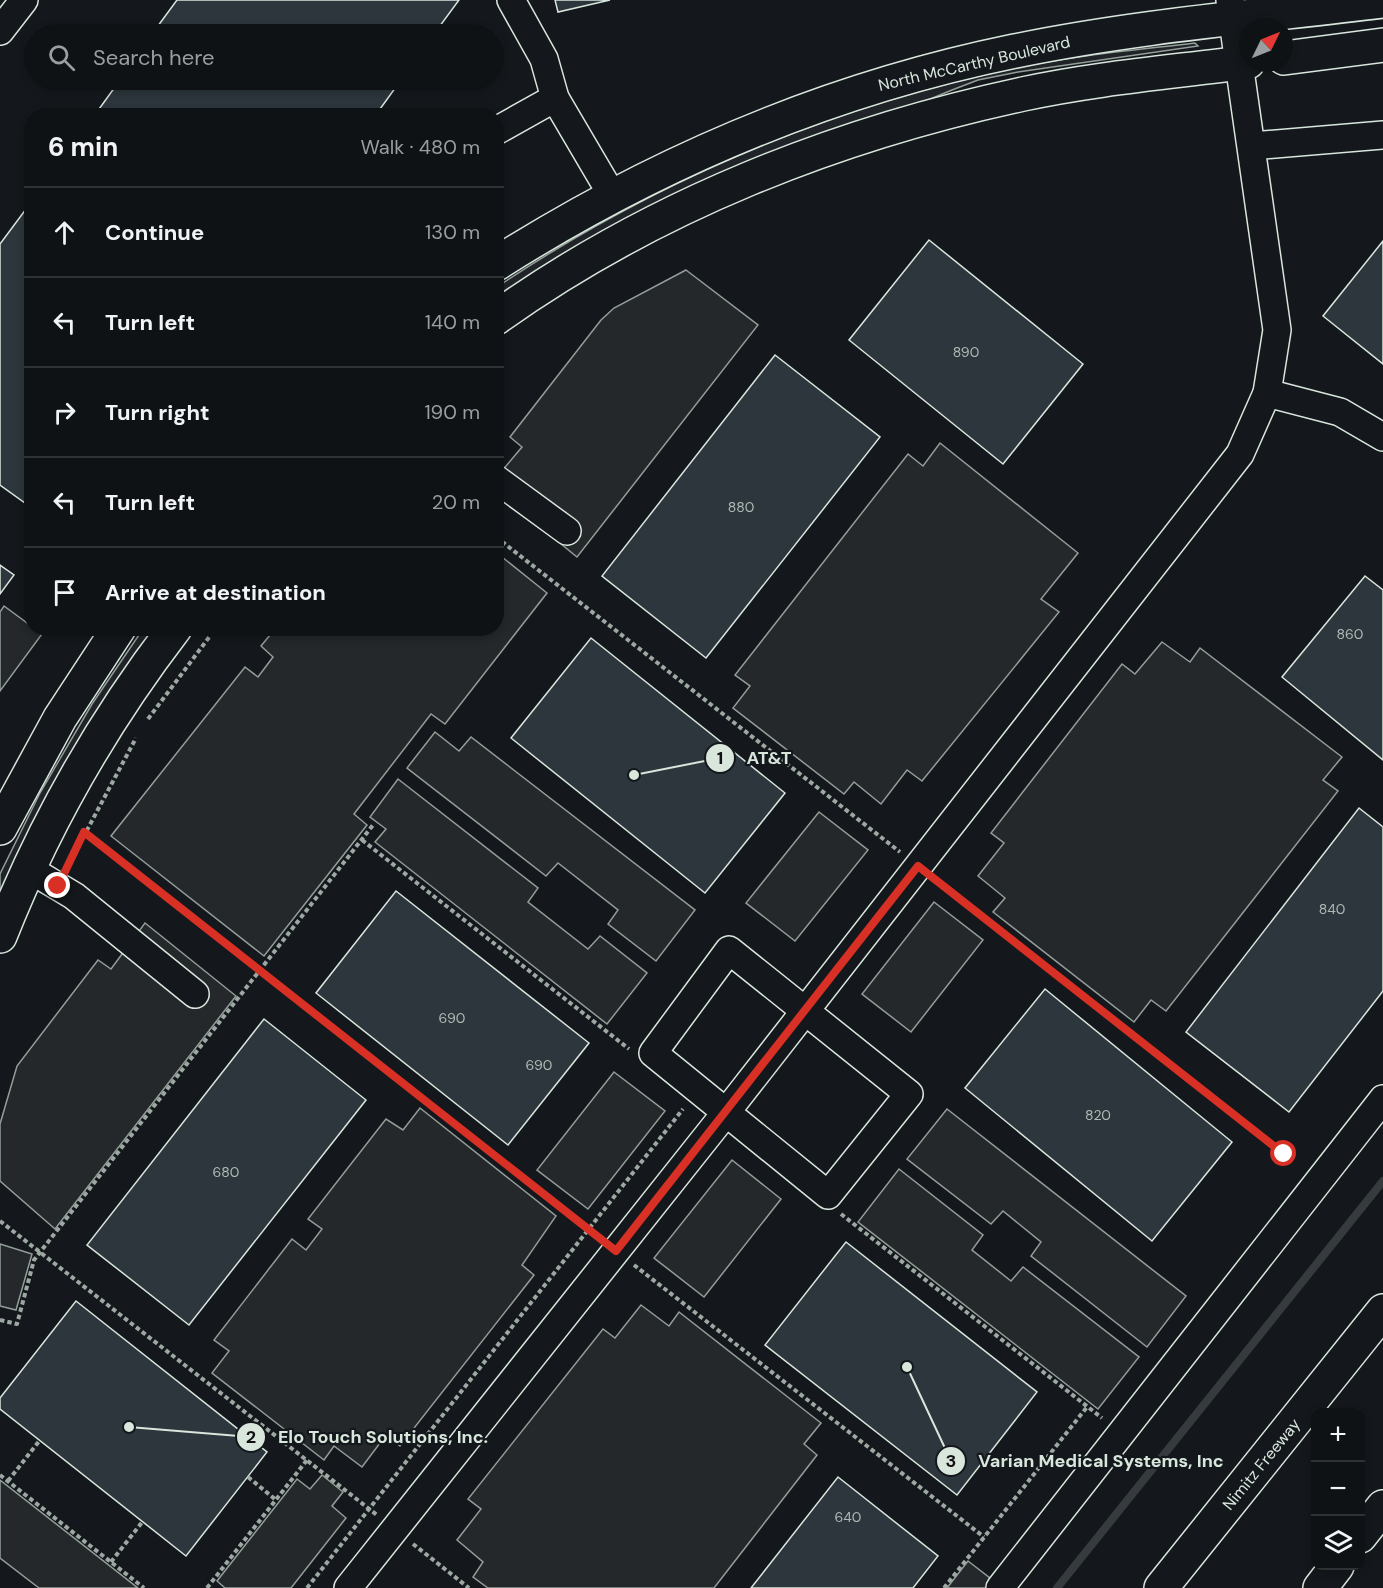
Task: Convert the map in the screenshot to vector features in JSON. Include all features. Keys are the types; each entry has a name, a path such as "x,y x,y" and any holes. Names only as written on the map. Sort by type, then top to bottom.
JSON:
{"main road":[{"name":"North McCarthy Boulevard","path":"504,259 612,195 705,149 782,117 857,91 939,68 1231,10 1383,1"},
{"path":"1293,57 1383,45"},
{"path":"504,313 581,262 651,224 798,159 871,133 950,110 1024,94 1100,80 1239,63"},
{"path":"0,828 60,718 114,636"},
{"path":"0,936 53,820 98,742 146,667 169,636"},
{"name":"Nimitz Freeway","path":"1161,1588 1383,1311"},
{"path":"1365,1530 1383,1507"},
{"path":"1320,1588 1334,1570"}],"lane":[{"path":"0,31 24,0"},
{"path":"511,0 544,58 555,98 612,195"},
{"path":"1231,10 1239,45"},
{"path":"348,1588 806,1011 1240,454 1267,393 1277,330 1244,72"},
{"path":"504,126 555,98"},
{"path":"1252,146 1383,135"},
{"path":"1267,393 1340,412 1383,437"},
{"path":"504,484 567,531"},
{"path":"30,869 58,886 147,952 195,994"},
{"path":"729,950 909,1094 828,1195 727,1111 653,1053 729,950"},
{"path":"1000,1588 1383,1099"}],"path":[{"path":"504,543 1284,1154"},
{"path":"58,886 84,832 142,727 210,636"},
{"path":"0,1320 17,1324 34,1260 373,825"},
{"path":"84,832 984,1538"},
{"path":"307,1588 684,1107"},
{"path":"0,1221 470,1588"},
{"path":"944,1588 1087,1407"},
{"path":"8,1481 40,1440"},
{"path":"207,1588 307,1460"},
{"path":"0,1475 144,1588"},
{"path":"248,1477 276,1500"},
{"path":"111,1562 143,1521"}],"shaded area":[{"path":"1195,43 1198,46 978,80 867,125 504,304 504,283 557,249 619,213 748,152 814,125 882,102 1020,67 1086,56"},
{"path":"686,270 758,325 577,557 504,498 504,468 522,447 510,437 601,320 614,308"},
{"path":"940,443 1078,553 1041,599 1059,612 922,781 907,770 881,804 854,782 844,794 733,708 750,686 735,675 908,454 923,466"},
{"path":"504,559 547,593 445,724 431,714 354,814 367,825 264,956 111,836 245,667 258,677 273,657 261,646 269,636 504,636"},
{"path":"4,606 24,621 24,636 41,636 0,691 0,612"},
{"path":"138,636 161,636 0,917 0,874 40,793 92,704"},
{"path":"1162,642 1190,662 1200,648 1342,757 1323,780 1338,791 1166,1011 1151,1000 1134,1022 993,912 1005,898 978,876 1004,843 991,833 1122,664 1135,674"},
{"path":"435,732 459,751 471,737 695,910 656,961 608,924 618,910 558,863 546,876 407,768"},
{"path":"398,779 538,888 528,902 588,949 600,936 647,973 607,1024 375,842 386,829 370,817"},
{"path":"819,812 868,850 795,941 746,903"},
{"path":"934,902 983,940 911,1032 862,994"},
{"path":"145,923 236,996 55,1229 0,1181 0,1124 17,1066 98,960 111,969"},
{"path":"614,1072 665,1111 588,1209 537,1170"},
{"path":"420,1108 556,1216 522,1265 534,1275 400,1446 386,1435 362,1467 334,1446 324,1460 212,1373 229,1351 214,1340 292,1239 306,1250 322,1229 308,1219 386,1119 403,1130"},
{"path":"947,1109 1186,1296 1147,1347 1031,1256 1041,1242 1003,1211 991,1224 907,1159"},
{"path":"732,1160 781,1199 704,1297 654,1258"},
{"path":"899,1169 983,1235 972,1250 1011,1281 1023,1267 1139,1357 1098,1409 858,1222"},
{"path":"0,1244 32,1254 16,1310 0,1306"},
{"path":"641,1305 669,1326 679,1312 821,1423 804,1444 817,1455 714,1588 488,1588 473,1577 483,1562 457,1540 481,1509 468,1499 603,1329 615,1338"},
{"path":"322,1475 343,1492 332,1506 346,1518 291,1588 225,1588 217,1581 297,1479 310,1489"},
{"path":"0,1480 138,1588 39,1588 0,1558"},
{"path":"968,1561 1003,1588 947,1588"}],"building":[{"path":"177,0 459,0 441,24 159,24"},
{"path":"555,0 610,0 558,12"},
{"path":"113,90 394,90 381,108 100,108"},
{"path":"24,212 24,502 0,485 0,244"},
{"path":"929,240 1083,364 1003,464 849,340"},
{"path":"1383,241 1383,364 1323,316"},
{"path":"775,355 880,437 706,658 602,576"},
{"path":"0,565 14,575 0,594"},
{"path":"1365,576 1383,590 1383,760 1282,677"},
{"path":"591,638 785,793 705,893 511,738"},
{"path":"1359,808 1383,827 1383,991 1289,1112 1186,1032"},
{"path":"396,891 589,1043 508,1145 316,993"},
{"path":"1045,989 1232,1142 1152,1241 965,1088"},
{"path":"264,1019 366,1100 189,1325 87,1245"},
{"path":"846,1242 1037,1392 957,1495 765,1345"},
{"path":"76,1301 267,1452 186,1556 0,1409 0,1398"},
{"path":"838,1477 938,1556 913,1588 751,1588"}],"waterway":[{"path":"1057,1588 1383,1181"}],"place":[{"name":"AT&T","path":"634,775"},
{"name":"Varian Medical Systems, Inc","path":"907,1367"},
{"name":"Elo Touch Solutions, Inc.","path":"129,1427"}],"route":[{"path":"58,886 84,832 616,1251 918,866 1284,1154"}]}
